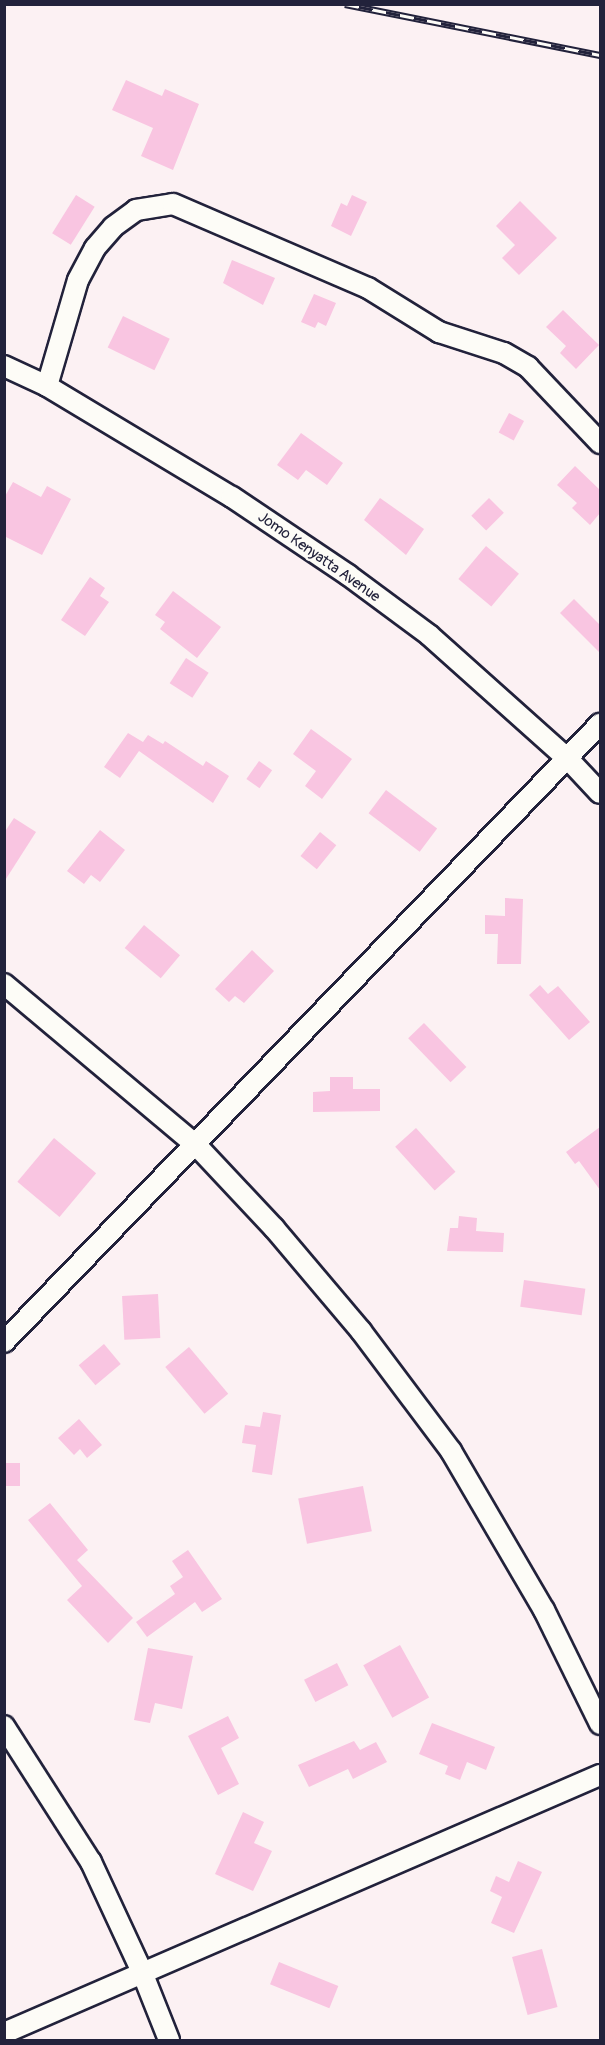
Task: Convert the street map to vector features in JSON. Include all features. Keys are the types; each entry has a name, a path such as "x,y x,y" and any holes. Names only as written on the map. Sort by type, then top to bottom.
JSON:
{"street":[{"path":"47,387 78,280 95,248 113,227 136,210 172,204 368,288 439,332 504,353 528,368 600,443"},
{"name":"Jomo Kenyatta Avenue","path":"4,366 47,387 232,498 348,575 429,636 569,760 600,793"},
{"path":"4,1342 569,760 600,724"},
{"path":"4,984 195,1145 274,1228 325,1288 451,1451 544,1610 600,1724"},
{"path":"4,1726 91,1862 142,1972 169,2040"},
{"path":"4,2033 600,1775"}],"building":[{"path":"126,80 162,96 165,89 199,104 173,170 141,156 153,128 112,110"},
{"path":"76,195 95,207 71,245 52,233"},
{"path":"352,195 367,202 351,236 331,226 341,203 347,206"},
{"path":"520,201 557,238 519,275 502,258 515,245 496,226"},
{"path":"232,260 275,278 263,305 223,283"},
{"path":"314,294 336,303 326,326 318,322 315,328 301,322"},
{"path":"563,310 599,345 576,369 560,353 566,346 546,327"},
{"path":"123,316 170,339 154,370 108,347"},
{"path":"509,413 524,421 514,440 499,432"},
{"path":"301,433 343,463 327,485 306,470 298,480 277,465"},
{"path":"575,466 600,490 600,513 590,525 572,508 577,503 557,485"},
{"path":"13,482 41,497 47,486 71,499 42,555 4,536 4,498"},
{"path":"380,498 424,529 406,555 364,520"},
{"path":"489,498 504,513 486,531 471,516"},
{"path":"486,546 519,574 491,607 458,579"},
{"path":"90,577 105,588 100,596 109,602 85,636 61,620"},
{"path":"173,591 221,627 197,658 160,629 165,622 155,615"},
{"path":"574,599 600,625 600,653 560,613"},
{"path":"186,658 209,673 192,698 170,683"},
{"path":"311,729 352,759 322,799 305,786 316,771 293,754"},
{"path":"128,733 143,742 148,735 163,744 165,741 203,766 206,761 229,776 213,803 139,751 120,778 104,767"},
{"path":"259,761 272,770 259,788 246,779"},
{"path":"386,790 437,829 420,852 369,813"},
{"path":"14,818 36,832 4,882 4,833"},
{"path":"100,830 125,850 100,882 91,875 84,884 67,871"},
{"path":"320,832 336,845 317,869 300,856"},
{"path":"505,898 523,899 521,964 497,964 498,934 485,934 485,915 505,916"},
{"path":"144,925 180,955 161,978 125,948"},
{"path":"252,950 274,971 244,1003 235,996 229,1002 215,989"},
{"path":"540,985 548,994 558,986 590,1022 569,1040 529,995"},
{"path":"424,1023 466,1067 451,1082 408,1038"},
{"path":"330,1077 353,1077 353,1089 380,1089 380,1111 313,1112 313,1092 330,1091"},
{"path":"600,1127 600,1190 579,1161 575,1164 566,1152"},
{"path":"416,1128 455,1172 435,1191 395,1147"},
{"path":"54,1138 96,1173 59,1217 17,1182"},
{"path":"459,1216 477,1218 476,1231 504,1233 503,1252 447,1251 450,1228 458,1228"},
{"path":"524,1280 585,1289 582,1315 520,1307"},
{"path":"158,1294 160,1338 124,1340 122,1296"},
{"path":"104,1344 121,1364 95,1385 79,1365"},
{"path":"189,1347 228,1394 204,1414 165,1367"},
{"path":"263,1412 281,1415 272,1475 252,1472 256,1445 242,1443 245,1425 260,1427"},
{"path":"79,1419 102,1445 87,1458 80,1449 74,1455 58,1438"},
{"path":"4,1463 20,1463 20,1486 4,1486"},
{"path":"363,1486 372,1531 307,1544 298,1499"},
{"path":"50,1503 88,1550 77,1560 133,1618 108,1643 67,1600 82,1586 28,1520"},
{"path":"188,1550 222,1599 202,1612 195,1602 147,1637 136,1622 175,1594 170,1586 183,1577 172,1561"},
{"path":"400,1645 429,1697 392,1718 363,1665"},
{"path":"148,1648 193,1656 182,1709 155,1703 150,1723 134,1720"},
{"path":"337,1663 348,1685 315,1702 304,1680"},
{"path":"228,1716 239,1738 221,1748 239,1784 218,1795 188,1736"},
{"path":"432,1723 495,1747 486,1770 467,1762 460,1780 445,1774 448,1766 419,1754"},
{"path":"354,1741 360,1750 376,1742 387,1762 353,1779 348,1769 309,1787 298,1765"},
{"path":"243,1812 264,1822 254,1843 272,1851 253,1891 215,1874"},
{"path":"518,1861 542,1872 514,1933 491,1923 502,1897 490,1891 496,1876 509,1882"},
{"path":"542,1949 558,2007 528,2015 512,1957"},
{"path":"279,1962 338,1986 329,2008 270,1984"}],"railway":[{"path":"345,4 600,55"}]}
